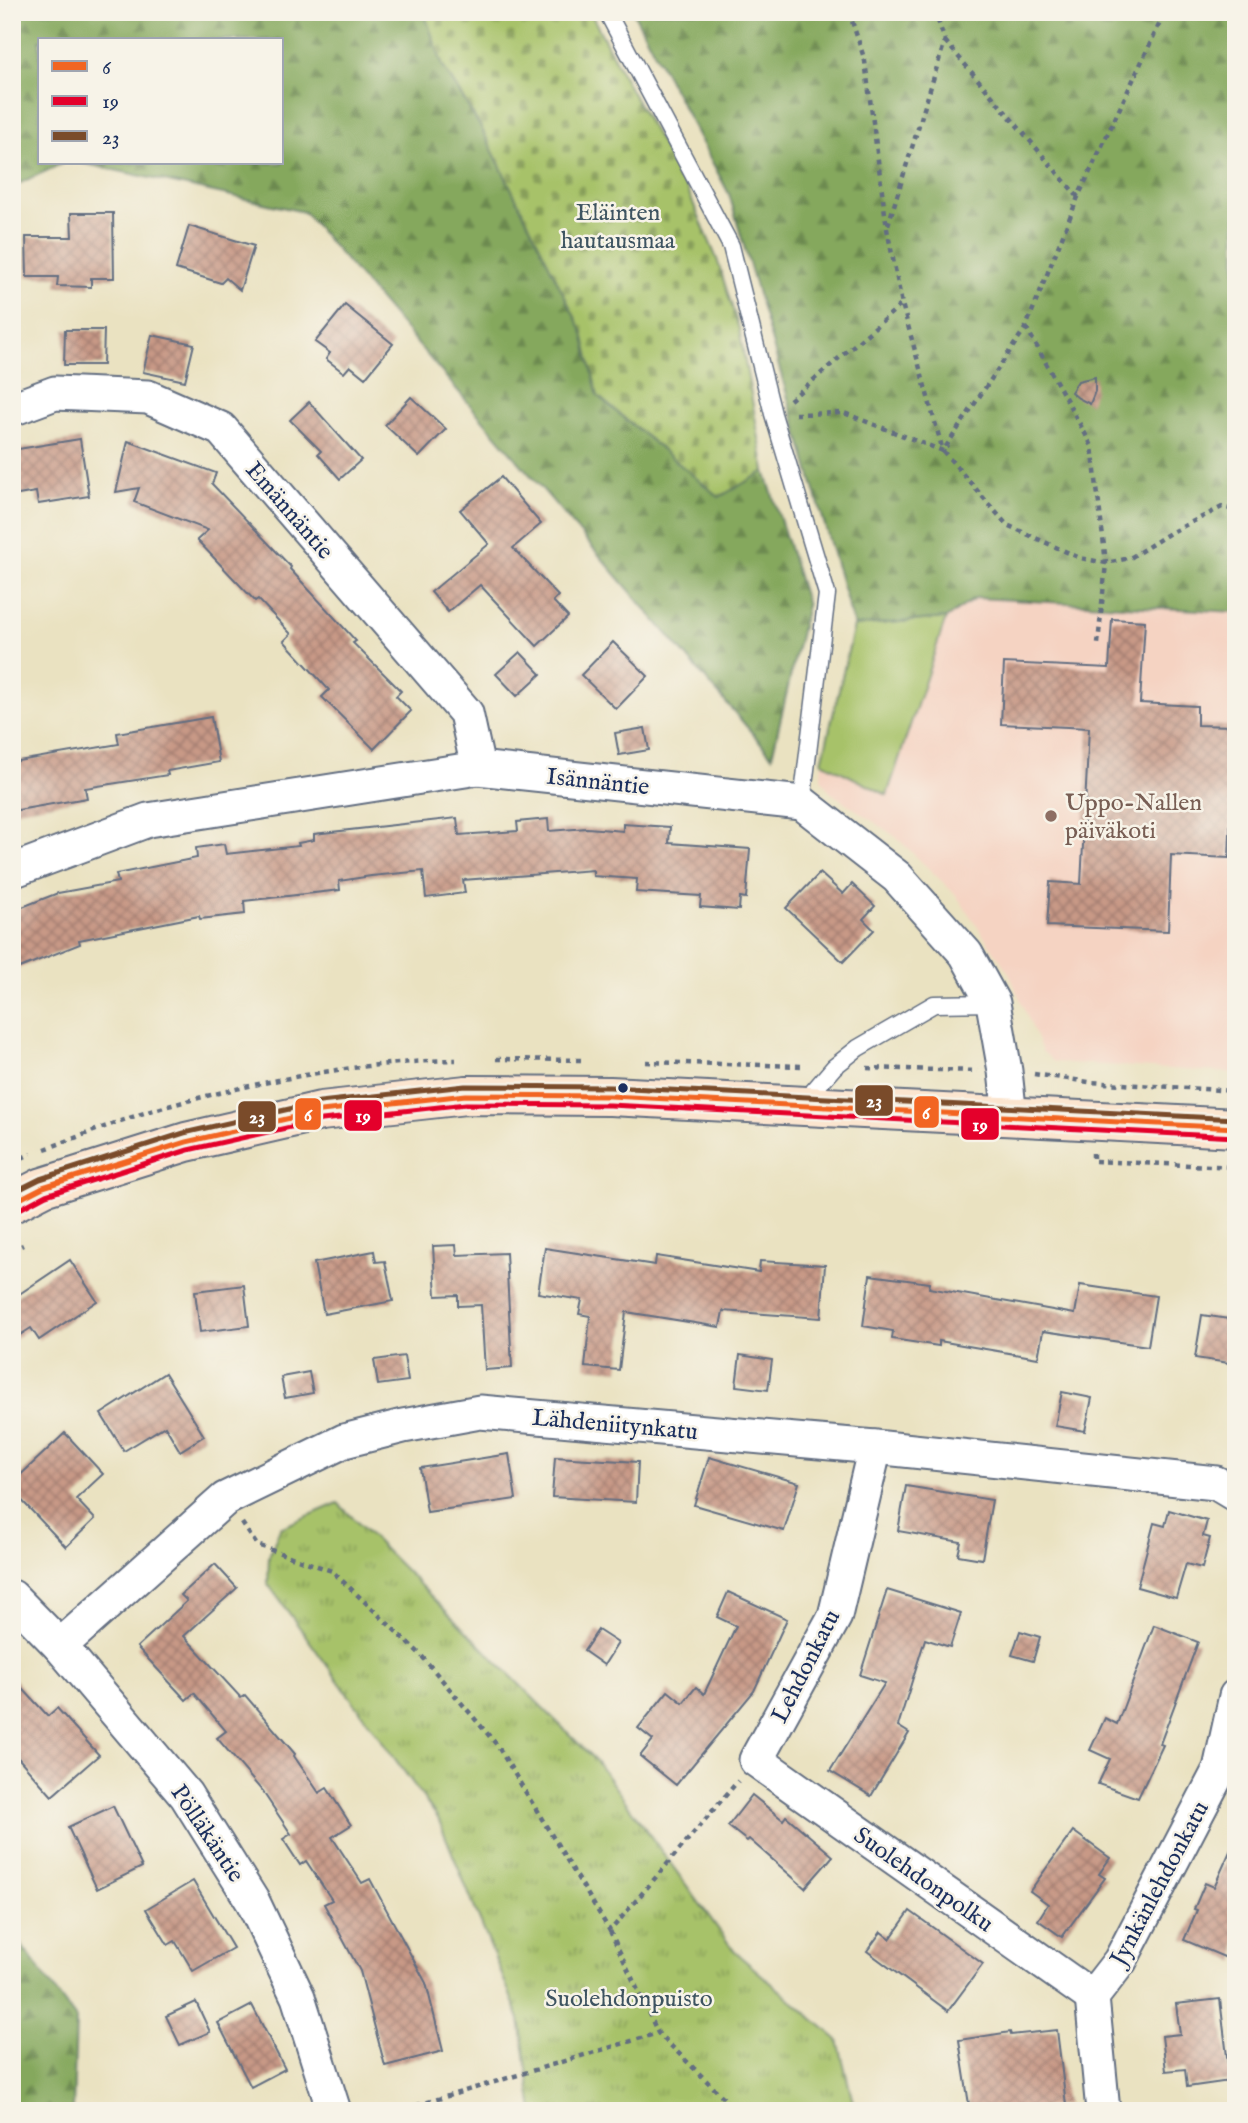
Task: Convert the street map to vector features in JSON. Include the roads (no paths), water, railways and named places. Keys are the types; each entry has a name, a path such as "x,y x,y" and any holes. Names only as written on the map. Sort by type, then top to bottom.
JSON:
{"main road":[{"path":"12,1203 43,1186 186,1142 321,1111 466,1095 610,1096 1236,1128"}],"street":[{"name":"Emännäntie","path":"12,409 55,393 148,397 221,429 466,713 478,768"},
{"name":"Isännäntie","path":"12,871 148,820 478,768 802,803"},
{"path":"802,803 897,877 966,954 993,1003 1010,1117"},
{"name":"Lähdeniitynkatu","path":"60,1646 225,1499 344,1441 403,1426 480,1412 875,1447 1216,1483 1236,1495"},
{"name":"Lehdonkatu","path":"756,1760 835,1616 875,1447"},
{"name":"Pölläkäntie","path":"12,1597 60,1646 186,1795 253,1902 298,1997 334,2111"},
{"name":"Jynkänlehdonkatu","path":"1093,1997 1120,1961 1220,1769 1236,1696"},
{"name":"Suolehdonpolku","path":"756,1760 1093,1997"},
{"path":"1093,1997 1103,2111"}],"lane":[{"path":"607,12 731,246 773,414 827,594 802,803"},
{"path":"801,1106 834,1067 858,1048 934,1004 993,1003"}],"place":[{"name":"Uppo-Nallen päiväkoti","path":"1051,816"}],"park label":[{"name":"Eläinten hautausmaa","path":"618,226"},
{"name":"Suolehdonpuisto","path":"629,1998"}]}
